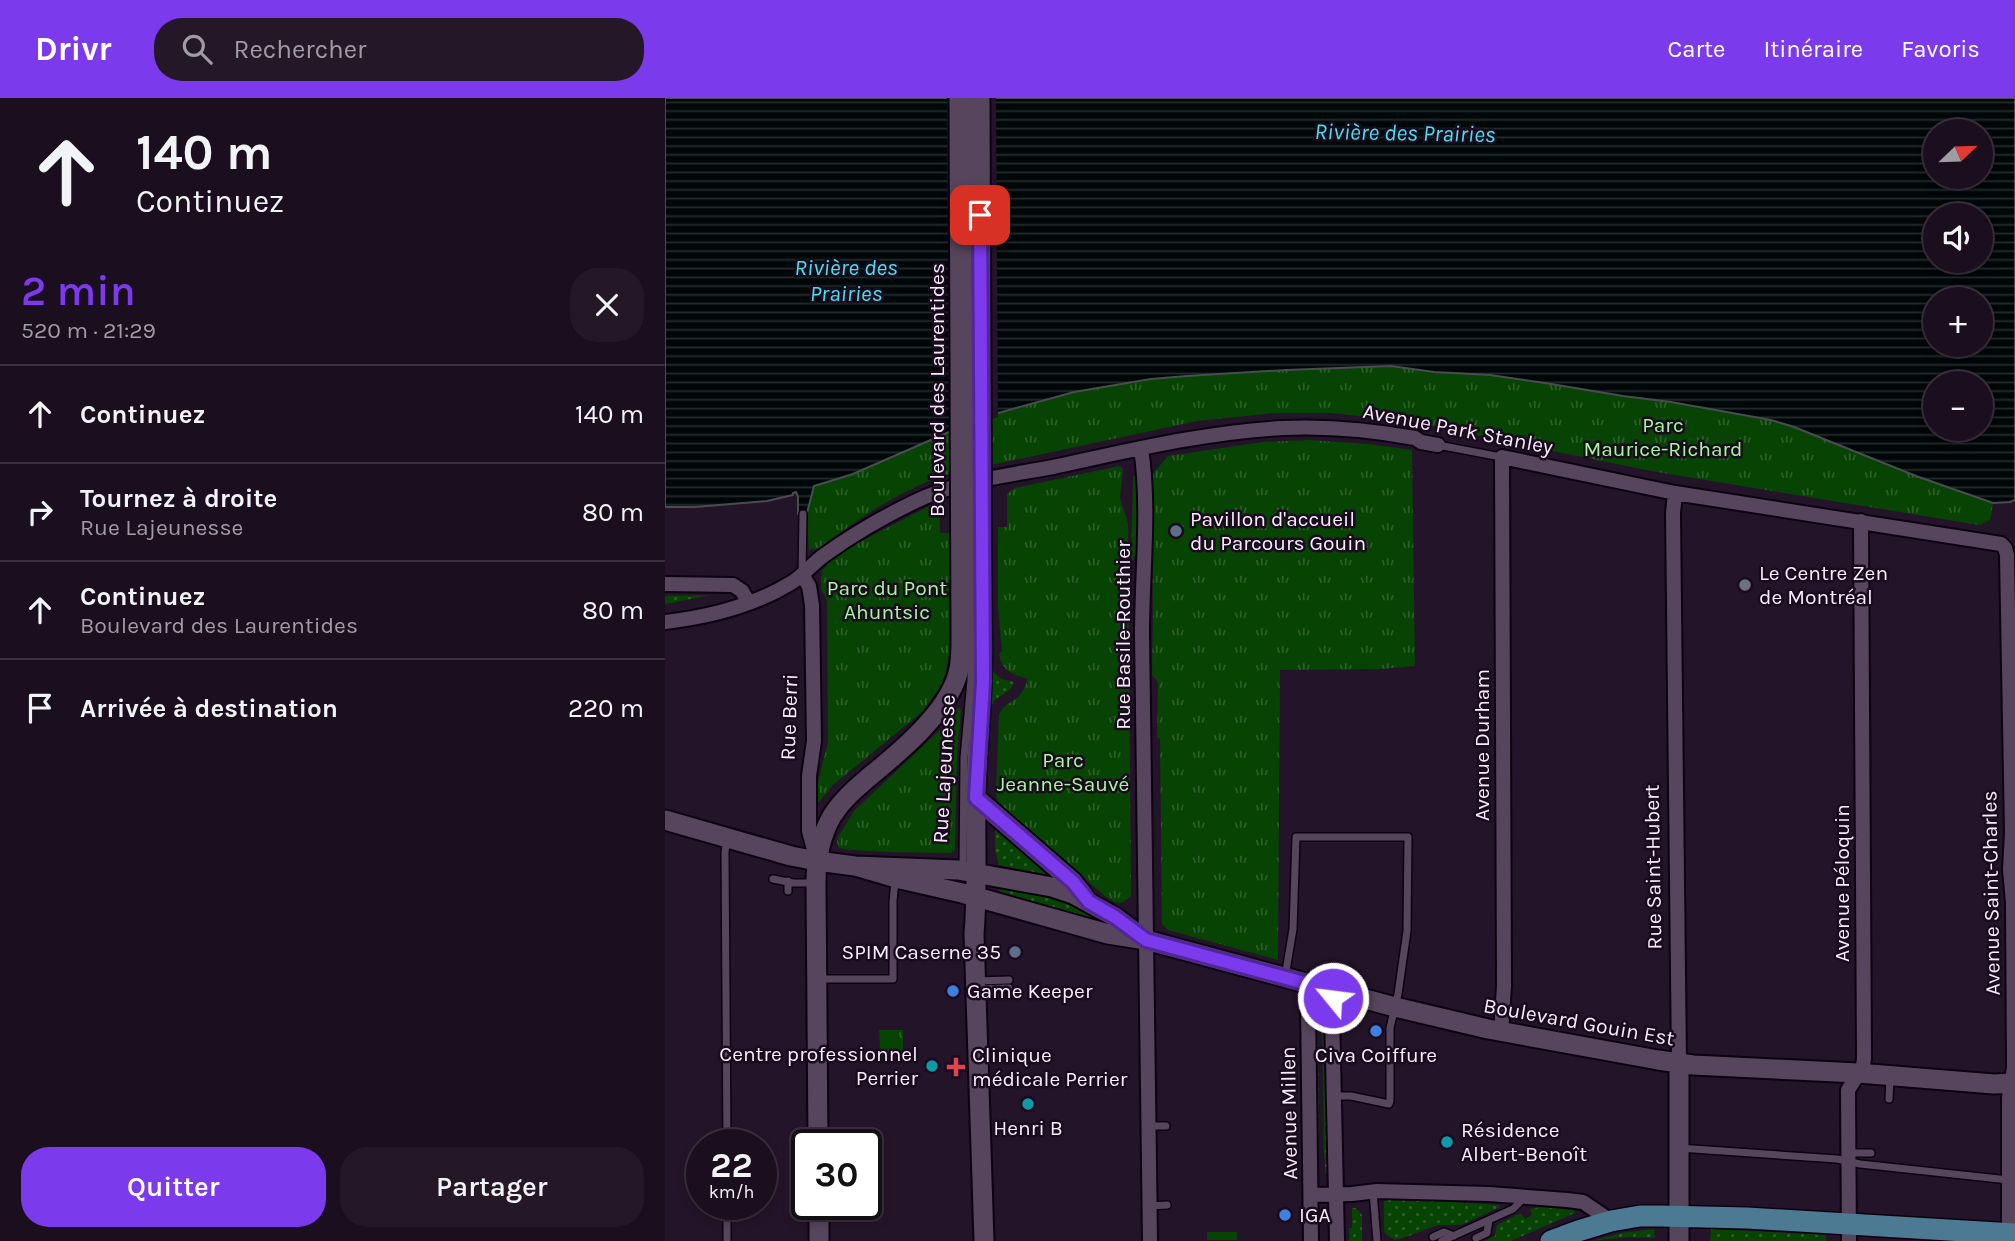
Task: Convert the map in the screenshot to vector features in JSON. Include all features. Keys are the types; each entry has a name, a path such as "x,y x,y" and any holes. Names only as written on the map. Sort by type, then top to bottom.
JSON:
{"main road":[{"name":"Boulevard des Laurentides","path":"958,98 971,640"},
{"name":"Boulevard des Laurentides","path":"971,640 980,98"},
{"name":"Rue Lajeunesse","path":"971,640 983,682 969,872 976,897 974,934 983,1241"},
{"name":"Rue Berri","path":"818,1129 815,883 823,834 842,802 942,707 971,640"},
{"path":"976,798 1073,882 1089,902"},
{"name":"Boulevard Gouin Est","path":"665,820 817,861 897,872 969,872 1059,889 1115,917 1146,940"},
{"name":"Boulevard Gouin Est","path":"897,872 1112,935 1146,940 1310,985 1501,1032 1679,1063 1994,1084 2013,1083"},
{"name":"Rue Saint-Hubert","path":"1679,1063 1679,1241"},
{"path":"1551,1241 1611,1221 1640,1216 1737,1217 1849,1233 2011,1236"},
{"path":"819,1220 819,1241"}],"street":[{"name":"Avenue Park Stanley","path":"665,622 706,615 749,603 803,575 837,546 900,509 932,494 964,484 1230,433 1286,428 1364,431 1415,438 1438,445"},
{"name":"Rue Basile-Routhier","path":"1141,449 1145,560 1142,576 1142,624 1150,1241"},
{"name":"Avenue Park Stanley","path":"1502,457 1675,493 2003,545"},
{"name":"Avenue Durham","path":"1501,1032 1504,1000 1502,457"},
{"name":"Rue Saint-Hubert","path":"1675,493 1673,540 1679,1063"},
{"name":"Avenue Péloquin","path":"1849,1233 1849,1090 1864,1063 1861,521"},
{"name":"Avenue Saint-Charles","path":"2003,545 2011,569 2010,879 2014,897 2014,1068 2009,1098 2011,1236"},
{"name":"Rue Berri","path":"803,575 809,586 812,605 814,741 809,776 809,831 817,861"},
{"path":"665,584 733,584 742,591 749,603"},
{"name":"Avenue Millen","path":"1310,985 1311,1241"},
{"path":"1334,991 1332,1012 1336,1241"},
{"path":"1311,1195 1373,1191 1579,1201 1611,1221"}],"lane":[{"name":"Boulevard des Laurentides","path":"969,98 971,640"},
{"name":"Avenue Park Stanley","path":"1438,445 1502,457"},
{"path":"803,513 803,575"},
{"name":"Rue Lajeunesse","path":"969,872 964,758 971,680 971,640"},
{"path":"1284,978 1293,929 1296,837 1408,838 1406,942 1389,1034 1389,1104 1351,1096 1334,1096"},
{"path":"727,838 727,1129"},
{"path":"817,979 893,979 893,901 897,872"},
{"path":"773,879 815,883"},
{"path":"787,881 788,891"},
{"path":"976,985 1009,984"},
{"path":"1889,1099 1890,1076"},
{"path":"1148,1126 1166,1126"},
{"path":"1679,1148 1834,1159 1871,1153"},
{"path":"1849,1157 1860,1164 2009,1180"},
{"path":"1373,1191 1377,1241"},
{"path":"1442,1241 1513,1209 1525,1197"},
{"path":"1150,1206 1167,1205"},
{"path":"727,1220 727,1241"},
{"path":"1476,1238 1487,1233 1489,1220"},
{"path":"1433,1237 1444,1232 1454,1236"}],"green space":[{"name":"Parc Maurice-Richard","path":"1391,366 1490,375 1771,420 1993,504 1990,520 1979,525 1651,471 1412,422 1331,413 1274,413 1197,421 945,475 893,498 816,550 813,548 809,551 807,513 814,486 865,469 1007,410 1071,393 1162,378 1254,371"},
{"path":"1308,440 1412,450 1415,666 1280,670 1278,960 1168,930 1162,924 1158,682 1152,675 1151,476 1168,456 1263,442"},
{"name":"Parc Jeanne-Sauvé","path":"1120,466 1123,469 1120,498 1128,523 1131,884 1131,896 1122,903 1114,902 1105,896 1002,808 996,795 999,714 1018,697 1028,679 1006,669 999,654 1002,651 998,607 998,527 1007,527 1007,494 1015,488"},
{"path":"1133,476 1137,476 1137,551 1131,563"},
{"name":"Parc du Pont Ahuntsic","path":"939,501 940,533 949,533 949,654 945,675 922,712 833,785 817,804 818,782 828,742 827,600 821,589 822,570 827,566 826,563 850,547"},
{"path":"711,595 665,604 665,596"},
{"path":"991,669 1001,679 1014,682 1011,689 995,700 988,712"},
{"path":"957,708 961,710 955,850 951,853 886,852 839,848 838,837 854,811 942,728"},
{"path":"998,827 1049,871 1048,875 999,865 995,851 995,830"},
{"path":"1000,882 1059,895 1110,920 1107,926 999,892"},
{"path":"1314,1009 1318,1014 1319,1173 1316,1173"},
{"path":"1322,1010 1327,1010 1328,1173 1325,1173 1324,1158"},
{"path":"879,1030 903,1030 903,1059 882,1059"},
{"path":"1391,1198 1500,1207 1461,1225 1437,1225 1395,1240 1384,1231 1384,1201"},
{"path":"1540,1207 1574,1210 1575,1213 1511,1241 1485,1241 1495,1236 1497,1225 1521,1213 1525,1219 1532,1215 1530,1209"},
{"path":"1352,1208 1356,1208 1362,1215 1362,1241 1348,1241 1349,1228 1352,1228"},
{"path":"1654,1229 1655,1238 1628,1237 1591,1241 1621,1233"},
{"path":"1711,1229 1826,1235 1826,1241 1710,1241"},
{"path":"1207,1232 1237,1232 1237,1240 1207,1240"}],"water":[{"name":"Rivière des Prairies","path":"665,98 2015,98 2015,500 2010,502 1993,503 1771,420 1490,375 1391,366 1187,376 1074,392 998,413 853,474 814,486 807,513 798,514 796,492 767,501 665,507"}],"pier":[{"path":"947,98 996,98 998,417 949,436"}],"place":[{"name":"Pavillon d'accueil du Parcours Gouin","path":"1176,531"},
{"name":"Le Centre Zen de Montréal","path":"1745,585"},
{"name":"SPIM Caserne 35","path":"1015,952"},
{"name":"Game Keeper","path":"953,991"},
{"name":"Civa Coiffure","path":"1376,1031"},
{"name":"Centre professionnel Perrier","path":"932,1066"},
{"name":"Clinique médicale Perrier","path":"956,1067"},
{"name":"Henri B","path":"1028,1104"},
{"name":"Résidence Albert-Benoît","path":"1447,1142"},
{"name":"IGA","path":"1285,1215"}],"route":[{"path":"980,215 983,682 976,798 1073,882 1089,902 1146,940 1334,991 1333,998"}]}
